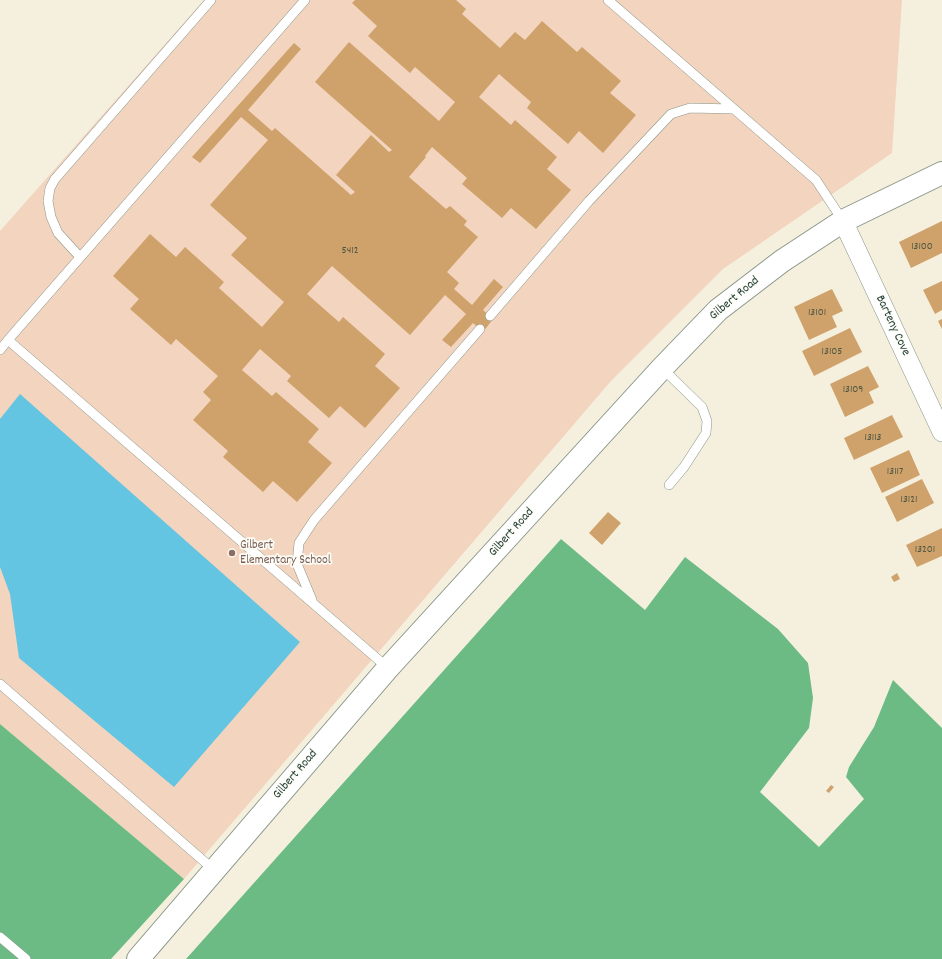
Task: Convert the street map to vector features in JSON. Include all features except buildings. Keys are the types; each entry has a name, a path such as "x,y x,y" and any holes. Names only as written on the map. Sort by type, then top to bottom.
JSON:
{"street":[{"name":"Gilbert Road","path":"138,959 388,668 662,368 718,310 782,261 843,221 942,173"},
{"name":"Barteny Cove","path":"843,221 942,432"}],"lane":[{"path":"80,257 58,233 51,217 48,201 50,188 55,179 211,0"},
{"path":"0,350 305,0"},
{"path":"608,0 816,180 843,221"},
{"path":"490,316 589,201 671,114 690,108 734,109"},
{"path":"313,603 297,564 299,543 314,520 480,329"},
{"path":"8,340 388,668"},
{"path":"662,368 702,407 708,421 706,433 684,467 669,485"},
{"path":"0,684 214,870"},
{"path":"0,936 26,959"}],"shaded area":[{"name":"Gilbert Elementary School","path":"204,0 902,0 892,153 723,269 611,381 184,879 0,724 0,231"}],"green space":[{"path":"561,539 645,610 685,557 778,629 808,663 813,698 809,728 760,792 819,847 864,799 846,777 849,767 874,727 893,680 942,728 942,959 186,959"},
{"path":"0,724 184,879 111,959 0,959"}],"water":[{"path":"20,394 300,642 174,787 19,658 10,594 0,567 0,419"}],"place":[{"name":"Gilbert Elementary School","path":"232,553"}]}
